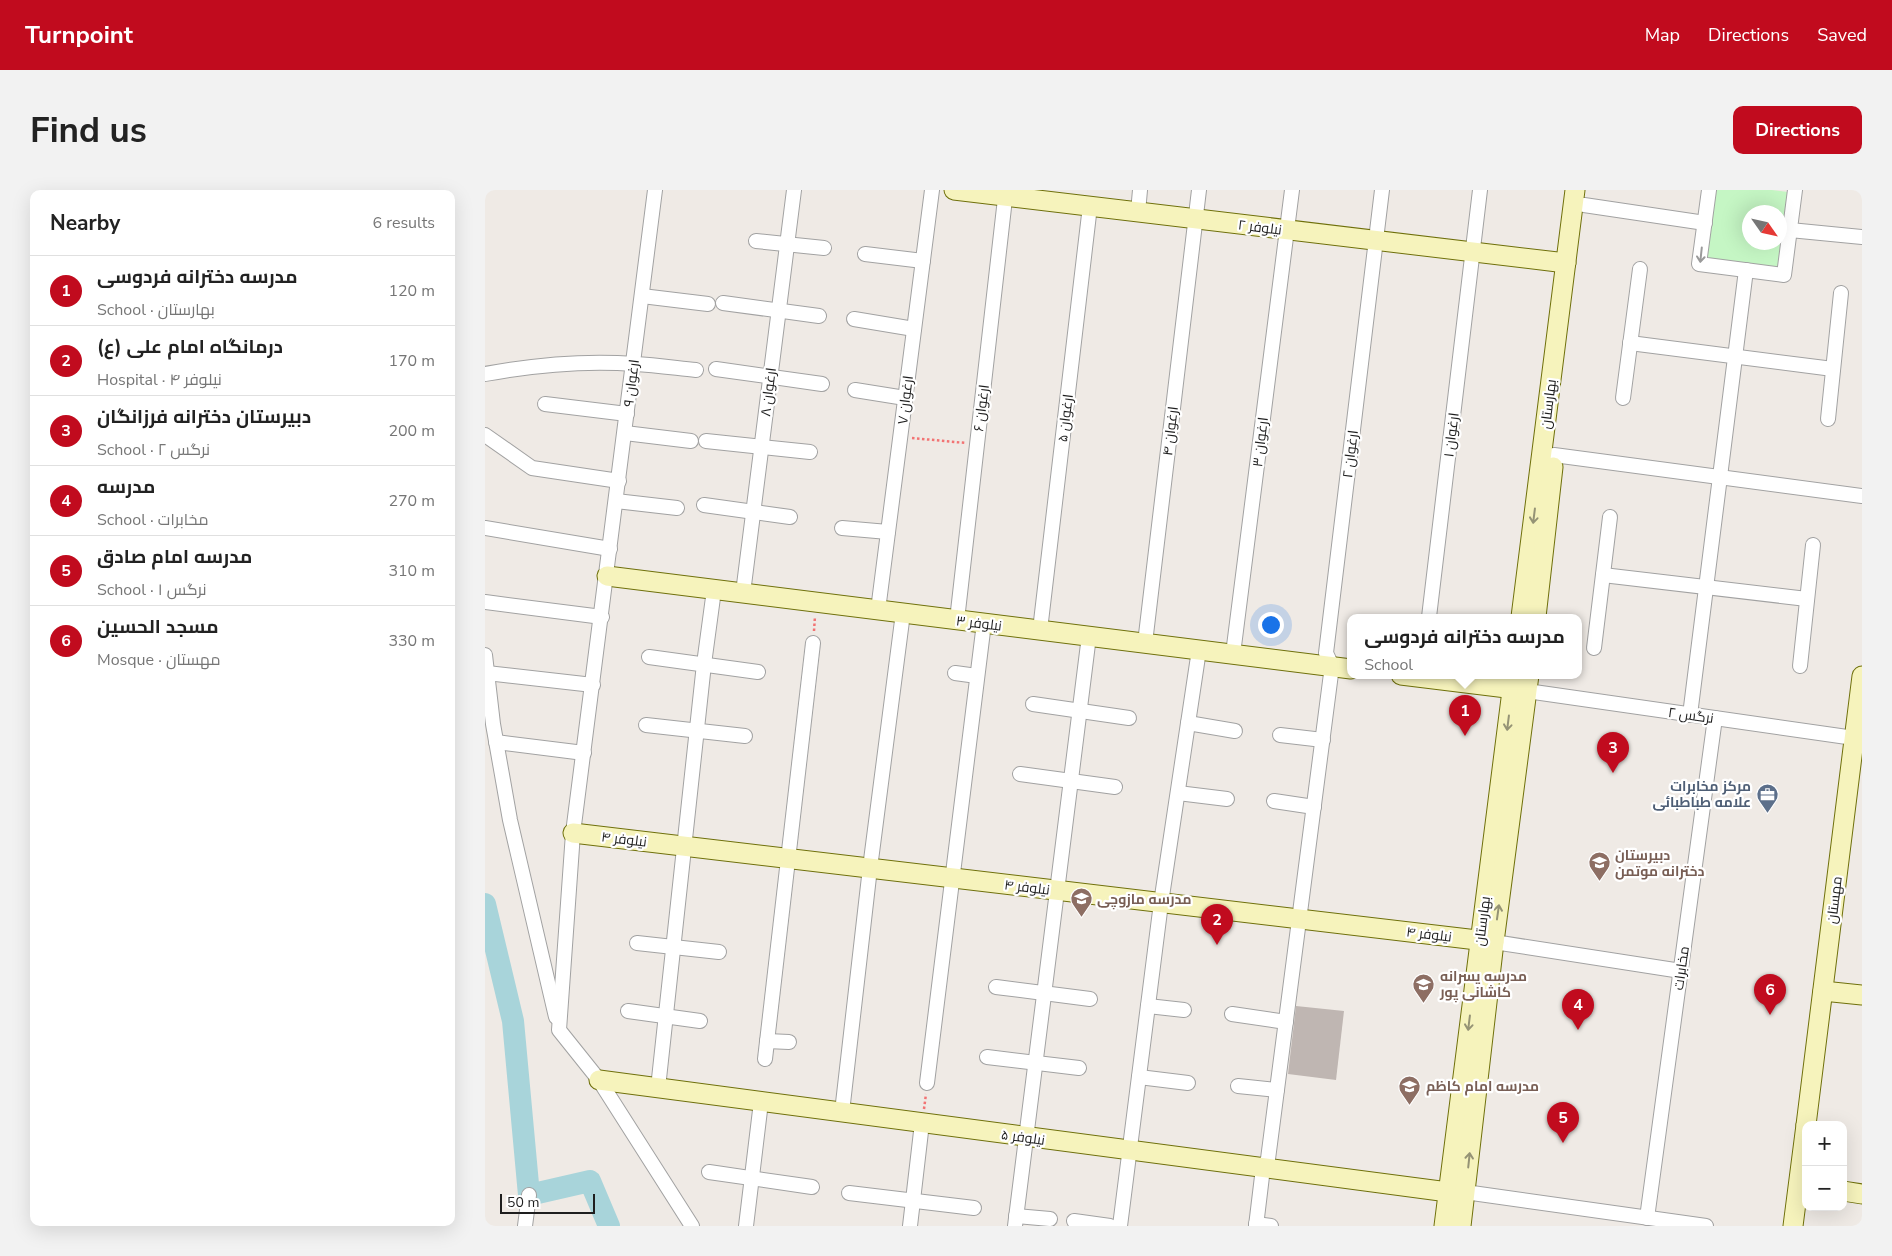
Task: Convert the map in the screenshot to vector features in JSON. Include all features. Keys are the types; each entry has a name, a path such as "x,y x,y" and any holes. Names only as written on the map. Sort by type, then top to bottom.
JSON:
{"street":[{"name":"ارغوان ۹","path":"559,1030 573,833 643,296 655,190"},
{"name":"ارغوان ۸","path":"743,593 794,190"},
{"name":"ارغوان ۷","path":"878,610 932,190"},
{"name":"نیلوفر ۲","path":"954,190 1006,193 1137,212 1566,263"},
{"path":"1137,212 1140,190"},
{"name":"ارغوان ۴","path":"1145,643 1199,190"},
{"name":"ارغوان ۳","path":"1233,654 1292,190"},
{"name":"ارغوان ۲","path":"1332,666 1325,653 1382,190"},
{"name":"ارغوان ۱","path":"1429,614 1479,190"},
{"path":"1709,190 1699,264 1783,275 1795,190"},
{"name":"ارغوان ۶","path":"957,620 1006,193"},
{"path":"1582,195 1705,223"},
{"name":"بهارستان","path":"1521,614 1566,263 1582,195"},
{"name":"بهارستان","path":"1536,614 1582,195"},
{"name":"ارغوان ۵","path":"1040,630 1090,206"},
{"path":"1790,230 1862,237"},
{"path":"756,240 824,248"},
{"path":"865,254 923,261"},
{"path":"1623,398 1640,269"},
{"path":"1690,714 1747,270"},
{"path":"1828,419 1841,293"},
{"path":"643,296 708,304"},
{"path":"723,303 819,316"},
{"path":"854,320 914,329"},
{"path":"1630,344 1833,369"},
{"path":"485,374 517,368 570,364 633,364 696,370"},
{"path":"716,369 822,384"},
{"path":"855,390 905,398"},
{"path":"545,404 627,414"},
{"path":"625,434 691,442"},
{"path":"485,435 532,468 619,481"},
{"path":"706,441 810,452"},
{"path":"1554,455 1862,496"},
{"path":"616,501 677,508"},
{"path":"704,505 790,517"},
{"path":"1594,648 1610,517"},
{"path":"485,528 610,548"},
{"path":"843,528 888,532"},
{"path":"1800,666 1813,545"},
{"path":"1603,575 1807,599"},
{"name":"نیلوفر ۳","path":"607,576 1347,668"},
{"path":"658,1088 704,664 714,590"},
{"path":"485,602 602,617"},
{"path":"842,1112 869,868 903,613"},
{"path":"927,1083 985,623"},
{"path":"1050,1219 1016,1221 1089,636"},
{"path":"765,1059 813,643"},
{"path":"1120,1226 1161,903 1199,650"},
{"path":"485,655 487,696 510,820 559,1030 599,1080 692,1226"},
{"path":"649,657 759,672"},
{"path":"1271,1226 1256,1225 1263,1168 1268,1159 1332,666"},
{"path":"955,672 977,676"},
{"path":"487,673 593,685"},
{"name":"مهستان","path":"1807,1121 1823,991 1856,772 1854,738 1862,676"},
{"path":"1472,679 1521,682"},
{"name":"بهارستان","path":"1461,1226 1457,1192 1521,682"},
{"name":"نرگس ۲","path":"1521,682 1690,714 1854,738"},
{"path":"1033,704 1129,718"},
{"name":"مخابرات","path":"1647,1218 1715,718"},
{"path":"1188,724 1235,731"},
{"path":"646,725 745,736"},
{"path":"1280,735 1323,740"},
{"path":"496,742 584,753"},
{"path":"1019,774 1115,787"},
{"path":"1178,793 1227,798"},
{"path":"1274,801 1314,808"},
{"name":"نیلوفر ۴","path":"573,833 1487,941"},
{"path":"1487,941 1681,971"},
{"path":"637,942 719,952"},
{"path":"996,987 1090,999"},
{"path":"1823,991 1862,995"},
{"path":"1148,1006 1184,1010"},
{"path":"628,1011 700,1021"},
{"path":"1232,1014 1286,1022"},
{"path":"767,1040 789,1042"},
{"path":"987,1057 1079,1068"},
{"path":"1139,1077 1188,1082"},
{"name":"نیلوفر ۵","path":"599,1080 1129,1151 1457,1192"},
{"path":"1239,1086 1277,1090"},
{"path":"746,1226 761,1102"},
{"path":"910,1226 922,1123"},
{"path":"709,1172 812,1187"},
{"name":"مهستان","path":"1793,1226 1802,1186"},
{"path":"1457,1192 1706,1226"},
{"name":"بهارستان","path":"1444,1226 1457,1192"},
{"path":"1847,1192 1862,1194"},
{"path":"849,1193 974,1208"},
{"path":"525,1226 529,1195"},
{"path":"1074,1222 1111,1226"}],"path":[{"path":"900,436 977,444"},
{"path":"813,643 817,602"},
{"path":"922,1123 927,1083"}],"green space":[{"path":"1714,190 1772,190 1788,192 1786,205 1742,205 1742,250 1780,250 1778,267 1705,258"}],"building":[{"path":"1296,1006 1344,1011 1336,1080 1288,1074"}],"waterway":[{"path":"485,904 513,1021 529,1195 590,1181 609,1226"}],"place":[{"name":"مدرسه دخترانه فردوسی","path":"1465,736"},
{"name":"دبیرستان دخترانه فرزانگان","path":"1613,773"},
{"name":"مرکز مخابرات علامه طباطبائی","path":"1767,813"},
{"name":"دبیرستان دخترانه موتمن","path":"1599,882"},
{"name":"مدرسه مازوچی","path":"1081,918"},
{"name":"درمانگاه امام علی (ع)","path":"1217,945"},
{"name":"مدرسه پسرانه کاشانی پور","path":"1424,1003"},
{"name":"مسجد الحسین","path":"1770,1015"},
{"name":"مدرسه","path":"1578,1030"},
{"name":"مدرسه امام کاظم","path":"1410,1105"},
{"name":"مدرسه امام صادق","path":"1563,1143"}]}
